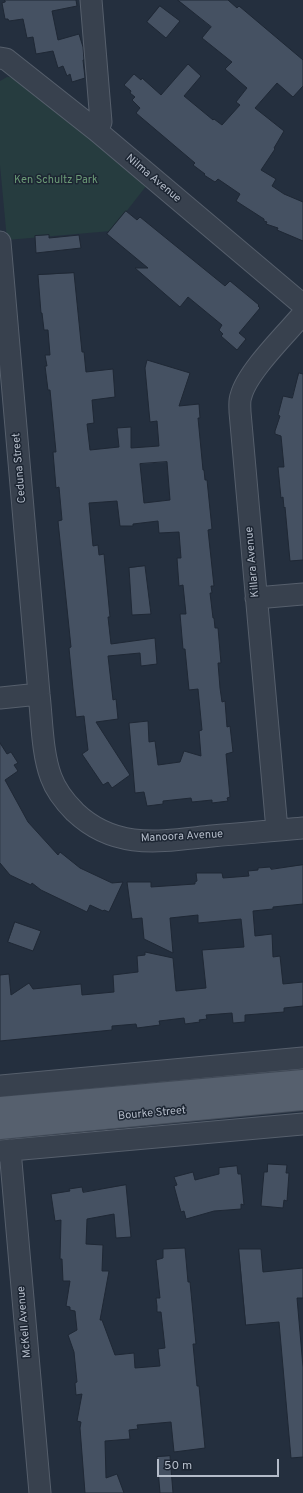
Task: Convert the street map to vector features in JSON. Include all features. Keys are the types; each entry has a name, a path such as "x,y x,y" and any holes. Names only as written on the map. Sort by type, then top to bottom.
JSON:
{"main road":[{"name":"Bourke Street","path":"0,1108 303,1081"},
{"name":"Bourke Street","path":"0,1128 303,1099"}],"street":[{"path":"91,0 101,122 97,131"},
{"name":"Nilma Avenue","path":"0,58 6,59 97,131 303,305"},
{"name":"Ceduna Street","path":"0,242 39,694"},
{"name":"Killara Avenue","path":"277,830 240,428 240,397 254,370 303,314"},
{"path":"256,598 303,594"},
{"path":"0,698 39,694"},
{"name":"Manoora Avenue","path":"39,694 46,752 51,777 64,801 82,819 104,832 129,840 158,841 303,828"},
{"path":"0,1086 303,1058"},
{"path":"5,1151 303,1124"},
{"name":"McKell Avenue","path":"5,1151 40,1493"}],"green space":[{"name":"Ken Schultz Park","path":"7,77 18,78 147,185 111,231 7,240 0,165 0,81"}],"building":[{"path":"5,0 76,0 77,6 52,11 58,40 79,34 83,47 85,78 72,82 70,74 67,76 63,66 58,68 53,51 36,54 33,37 27,38 23,19 9,21 8,19 5,19 2,3 5,2"},
{"path":"178,0 228,0 237,8 239,6 303,60 303,86 293,97 277,83 255,108 284,131 274,148 275,149 261,170 276,179 272,186 284,194 303,202 303,241 277,230 278,228 266,224 267,222 264,221 264,219 236,201 240,194 218,179 215,182 204,175 205,174 193,165 195,163 136,113 140,108 132,100 135,97 130,93 131,91 124,85 134,74 141,80 142,78 161,95 188,64 201,76 184,96 213,120 214,119 222,125 240,105 236,102 247,88 225,69 232,62 202,38 211,27"},
{"path":"160,6 180,21 166,38 147,22"},
{"path":"126,211 137,220 140,217 225,286 230,281 259,305 258,306 260,308 239,333 246,339 237,350 221,336 223,334 219,330 222,325 188,297 180,307 135,268 148,268 107,234"},
{"path":"49,235 49,238 79,235 81,248 36,253 35,236"},
{"path":"74,273 82,352 84,352 86,372 113,369 115,397 92,400 94,423 87,424 90,450 119,447 117,428 131,427 131,448 159,446 157,421 150,422 145,368 147,360 190,373 179,406 199,404 200,418 198,418 203,470 205,480 207,480 212,529 208,530 214,586 211,586 212,593 210,593 215,628 218,628 221,663 218,663 222,702 225,701 227,727 230,726 233,752 226,754 230,797 227,798 228,801 212,803 212,800 192,802 191,798 163,801 163,804 147,806 144,792 135,793 129,723 148,721 149,742 155,741 158,765 180,762 184,751 201,756 199,731 202,730 198,689 189,690 185,649 183,649 180,614 186,614 183,585 179,586 177,558 181,558 179,532 159,533 158,521 133,524 133,526 120,526 117,501 89,503 93,546 98,545 99,555 104,554 111,644 155,638 157,664 141,666 140,653 108,656 113,700 116,699 118,719 96,722 130,775 112,788 108,782 103,785 82,754 88,750 84,716 76,717 73,689 69,648 71,647 58,521 62,520 59,487 56,488 53,452 56,452 50,390 48,390 45,366 47,366 45,355 50,355 48,330 44,330 38,275","holes":["167,462 170,500 144,503 140,464"]},
{"path":"299,373 303,374 303,560 290,561 285,507 284,508 283,497 281,498 278,467 284,467 281,436 275,434 275,431 280,416 278,415 283,396 292,398"},
{"path":"145,566 151,614 132,615 129,568"},
{"path":"0,743 7,754 11,752 18,763 14,765 18,771 5,780 28,822 58,855 60,852 80,868 112,883 123,882 109,912 90,905 87,912 41,890 32,883 31,885 10,875 0,863"},
{"path":"303,865 303,904 253,911 255,936 272,934 273,957 280,956 283,984 303,982 303,1006 284,1008 284,1012 245,1015 245,1022 233,1023 232,1013 206,1015 207,1019 199,1020 200,1022 185,1024 184,1018 159,1021 160,1025 137,1028 136,1024 112,1026 112,1030 0,1041 0,975 9,974 11,995 29,983 33,989 81,984 82,995 114,992 113,975 138,972 137,956 145,955 145,952 173,958 176,991 206,988 202,950 244,947 241,919 198,923 198,915 170,918 173,953 144,939 142,918 132,919 127,882 151,882 151,887 195,884 197,881 196,873 222,873 223,878 249,876 248,871 258,870 258,868 270,867 271,869"},
{"path":"15,922 41,931 33,951 8,942"},
{"path":"268,1164 287,1165 286,1173 289,1173 287,1201 284,1200 283,1208 261,1206 264,1172 267,1172"},
{"path":"237,1166 238,1174 241,1174 244,1205 241,1204 241,1209 214,1211 186,1219 184,1211 181,1212 174,1186 177,1185 174,1177 193,1172 195,1180 219,1174 219,1168"},
{"path":"126,1185 131,1237 116,1238 114,1214 87,1219 86,1244 103,1245 102,1271 109,1271 100,1320 102,1320 115,1355 134,1353 135,1368 160,1366 158,1349 165,1348 161,1312 157,1312 156,1298 160,1298 156,1260 163,1258 163,1249 185,1248 196,1344 193,1344 197,1386 199,1386 205,1448 174,1452 171,1422 137,1425 138,1429 129,1430 130,1439 105,1441 106,1478 117,1474 124,1493 85,1493 80,1428 81,1422 77,1421 82,1394 76,1395 75,1383 77,1382 74,1352 68,1335 77,1330 75,1311 70,1310 70,1307 66,1306 70,1281 63,1281 62,1259 60,1259 61,1220 55,1221 51,1194 70,1191 69,1189 82,1187 83,1192"},
{"path":"239,1249 261,1249 263,1272 303,1268 303,1298 297,1298 303,1367 303,1457 291,1458 279,1322 246,1325"},
{"path":"170,1456 173,1493 160,1493 157,1457"}]}
